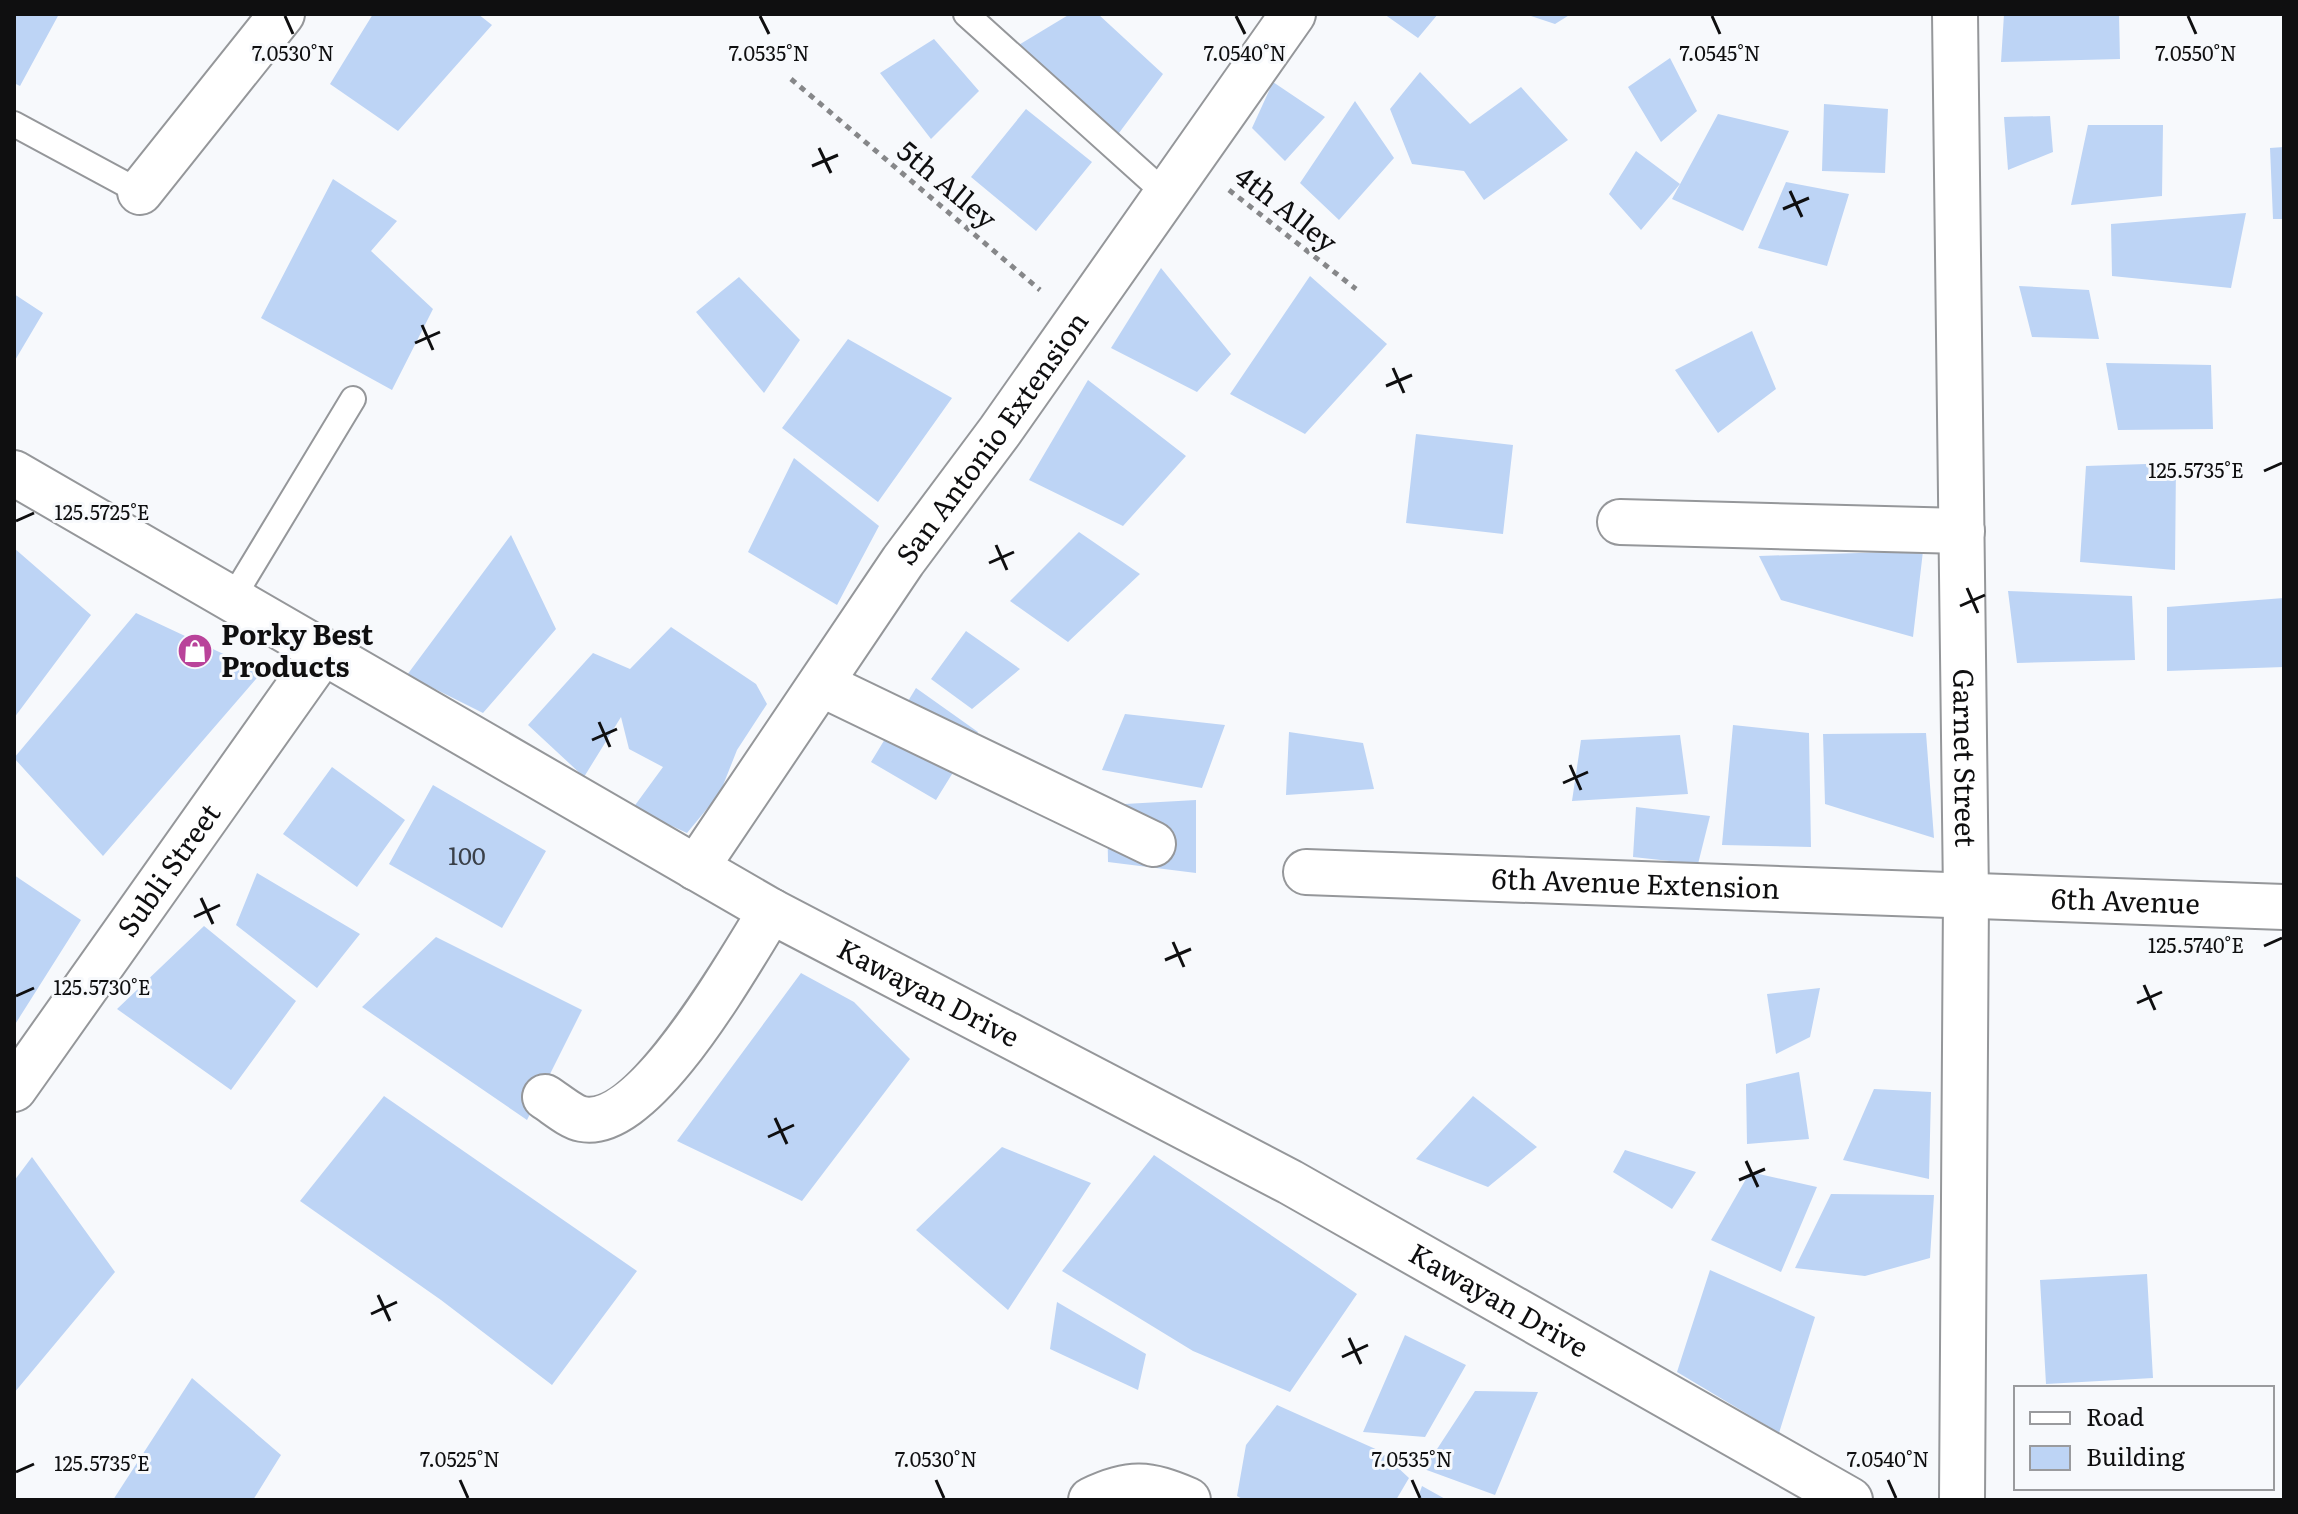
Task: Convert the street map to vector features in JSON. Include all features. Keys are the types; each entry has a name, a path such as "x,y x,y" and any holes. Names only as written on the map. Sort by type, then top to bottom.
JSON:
{"street":[{"path":"140,192 282,14"},
{"name":"San Antonio Extension","path":"696,868 903,561 1293,14"},
{"name":"Garnet Street","path":"1955,14 1966,896 1962,1500"},
{"name":"Kawayan Drive","path":"14,473 771,911 1290,1182 1850,1500"},
{"path":"1620,522 1962,531"},
{"name":"Subli Street","path":"14,1089 324,651"},
{"path":"821,684 1153,844"},
{"name":"6th Avenue Extension","path":"1306,872 1966,896"},
{"name":"6th Avenue","path":"1966,896 2284,907"},
{"path":"545,1097 582,1119 604,1118 626,1109 690,1037 771,911"},
{"path":"1104,1494 1147,1485 1188,1500"}],"lane":[{"path":"966,14 1166,194"},
{"path":"14,124 140,192"},
{"path":"232,599 353,399"}],"path":[{"name":"5th Alley","path":"791,79 1077,321"},
{"name":"4th Alley","path":"1191,159 1356,289"}],"building":[{"path":"14,14 59,14 20,86 14,83"},
{"path":"373,14 478,14 492,25 398,131 330,84"},
{"path":"1070,14 1098,14 1163,74 1116,137 1017,46"},
{"path":"1384,14 1438,14 1418,38"},
{"path":"1525,14 1571,14 1555,24"},
{"path":"2004,14 2119,14 2120,59 2001,62"},
{"path":"934,39 979,91 931,139 880,73"},
{"path":"1670,58 1697,111 1661,142 1628,87"},
{"path":"1420,72 1470,124 1521,87 1568,140 1484,200 1464,171 1412,164 1390,109"},
{"path":"1273,82 1325,117 1285,161 1252,128"},
{"path":"1355,101 1394,158 1339,220 1300,183"},
{"path":"1824,104 1888,109 1885,173 1822,171"},
{"path":"1026,109 1092,162 1036,231 971,177"},
{"path":"1718,114 1789,131 1743,231 1672,199"},
{"path":"2050,116 2053,152 2008,170 2004,117"},
{"path":"2088,125 2163,125 2162,196 2071,205"},
{"path":"2284,147 2284,219 2273,219 2270,148"},
{"path":"1636,151 1680,184 1641,230 1609,194"},
{"path":"333,179 397,221 371,251 433,309 392,390 261,318"},
{"path":"1786,182 1849,194 1827,266 1758,248"},
{"path":"2246,213 2231,288 2112,276 2111,224"},
{"path":"1161,268 1231,354 1197,392 1111,348"},
{"path":"1310,276 1387,344 1305,434 1230,394"},
{"path":"739,277 800,340 764,393 696,312"},
{"path":"2019,286 2089,290 2099,339 2032,337"},
{"path":"14,294 43,313 14,362"},
{"path":"1752,331 1776,389 1718,433 1675,370"},
{"path":"848,339 952,398 878,502 782,428"},
{"path":"2106,363 2211,365 2213,429 2118,430"},
{"path":"1088,380 1186,456 1123,526 1029,480"},
{"path":"1416,434 1513,445 1503,534 1406,523"},
{"path":"794,458 879,526 837,605 748,552"},
{"path":"2176,463 2175,570 2080,562 2086,466"},
{"path":"1079,532 1140,574 1068,642 1010,601"},
{"path":"511,535 556,629 483,713 407,675"},
{"path":"14,548 91,615 14,718"},
{"path":"1923,551 1913,637 1781,600 1759,556"},
{"path":"2008,591 2132,596 2135,660 2017,663"},
{"path":"2284,598 2284,667 2167,671 2167,607"},
{"path":"136,613 262,672 103,856 14,758"},
{"path":"671,627 756,684 767,704 737,750 720,793 687,833 633,808 663,767 629,749 621,717 584,777 528,725 593,653 630,669"},
{"path":"966,631 1020,669 972,709 931,679"},
{"path":"916,688 978,732 936,800 871,762"},
{"path":"1125,714 1225,725 1202,788 1102,770"},
{"path":"1733,725 1809,733 1811,847 1722,845"},
{"path":"1289,732 1363,743 1374,789 1286,795"},
{"path":"1926,733 1934,838 1825,804 1823,734"},
{"path":"1680,735 1688,794 1572,801 1581,740"},
{"path":"332,767 405,820 357,887 283,834"},
{"path":"433,785 546,851 502,928 389,864"},
{"path":"1196,800 1196,873 1108,862 1107,805"},
{"path":"1636,807 1710,816 1698,864 1633,857"},
{"path":"257,873 360,934 317,988 236,925"},
{"path":"14,875 81,920 14,1026"},
{"path":"204,926 296,1001 231,1090 117,1009"},
{"path":"436,937 582,1010 527,1120 362,1007"},
{"path":"801,973 854,1002 910,1059 802,1201 677,1141"},
{"path":"1820,988 1810,1037 1776,1054 1767,994"},
{"path":"1799,1072 1809,1139 1747,1144 1746,1084"},
{"path":"1874,1089 1931,1092 1929,1179 1843,1160"},
{"path":"384,1096 637,1271 552,1385 441,1300 300,1201"},
{"path":"1473,1096 1537,1147 1488,1187 1416,1159"},
{"path":"1002,1147 1091,1183 1008,1310 916,1230"},
{"path":"1625,1150 1696,1172 1672,1209 1613,1172"},
{"path":"1154,1155 1357,1294 1290,1392 1193,1351 1062,1271"},
{"path":"32,1157 115,1272 14,1393 14,1181"},
{"path":"1750,1172 1817,1187 1781,1272 1711,1240"},
{"path":"1831,1194 1934,1195 1930,1258 1865,1276 1795,1268"},
{"path":"1710,1270 1815,1317 1779,1433 1677,1372"},
{"path":"2147,1274 2153,1378 2046,1384 2040,1280"},
{"path":"1057,1302 1146,1354 1138,1390 1050,1349"},
{"path":"1405,1335 1466,1365 1425,1437 1363,1432"},
{"path":"192,1378 281,1455 253,1500 113,1500"},
{"path":"1475,1391 1538,1392 1495,1495 1424,1469"},
{"path":"1277,1405 1380,1451 1409,1478 1396,1500 1244,1500 1237,1496 1246,1445"},
{"path":"1422,1486 1447,1500 1417,1500"}],"place":[{"name":"Porky Best Products","path":"195,651"}]}
